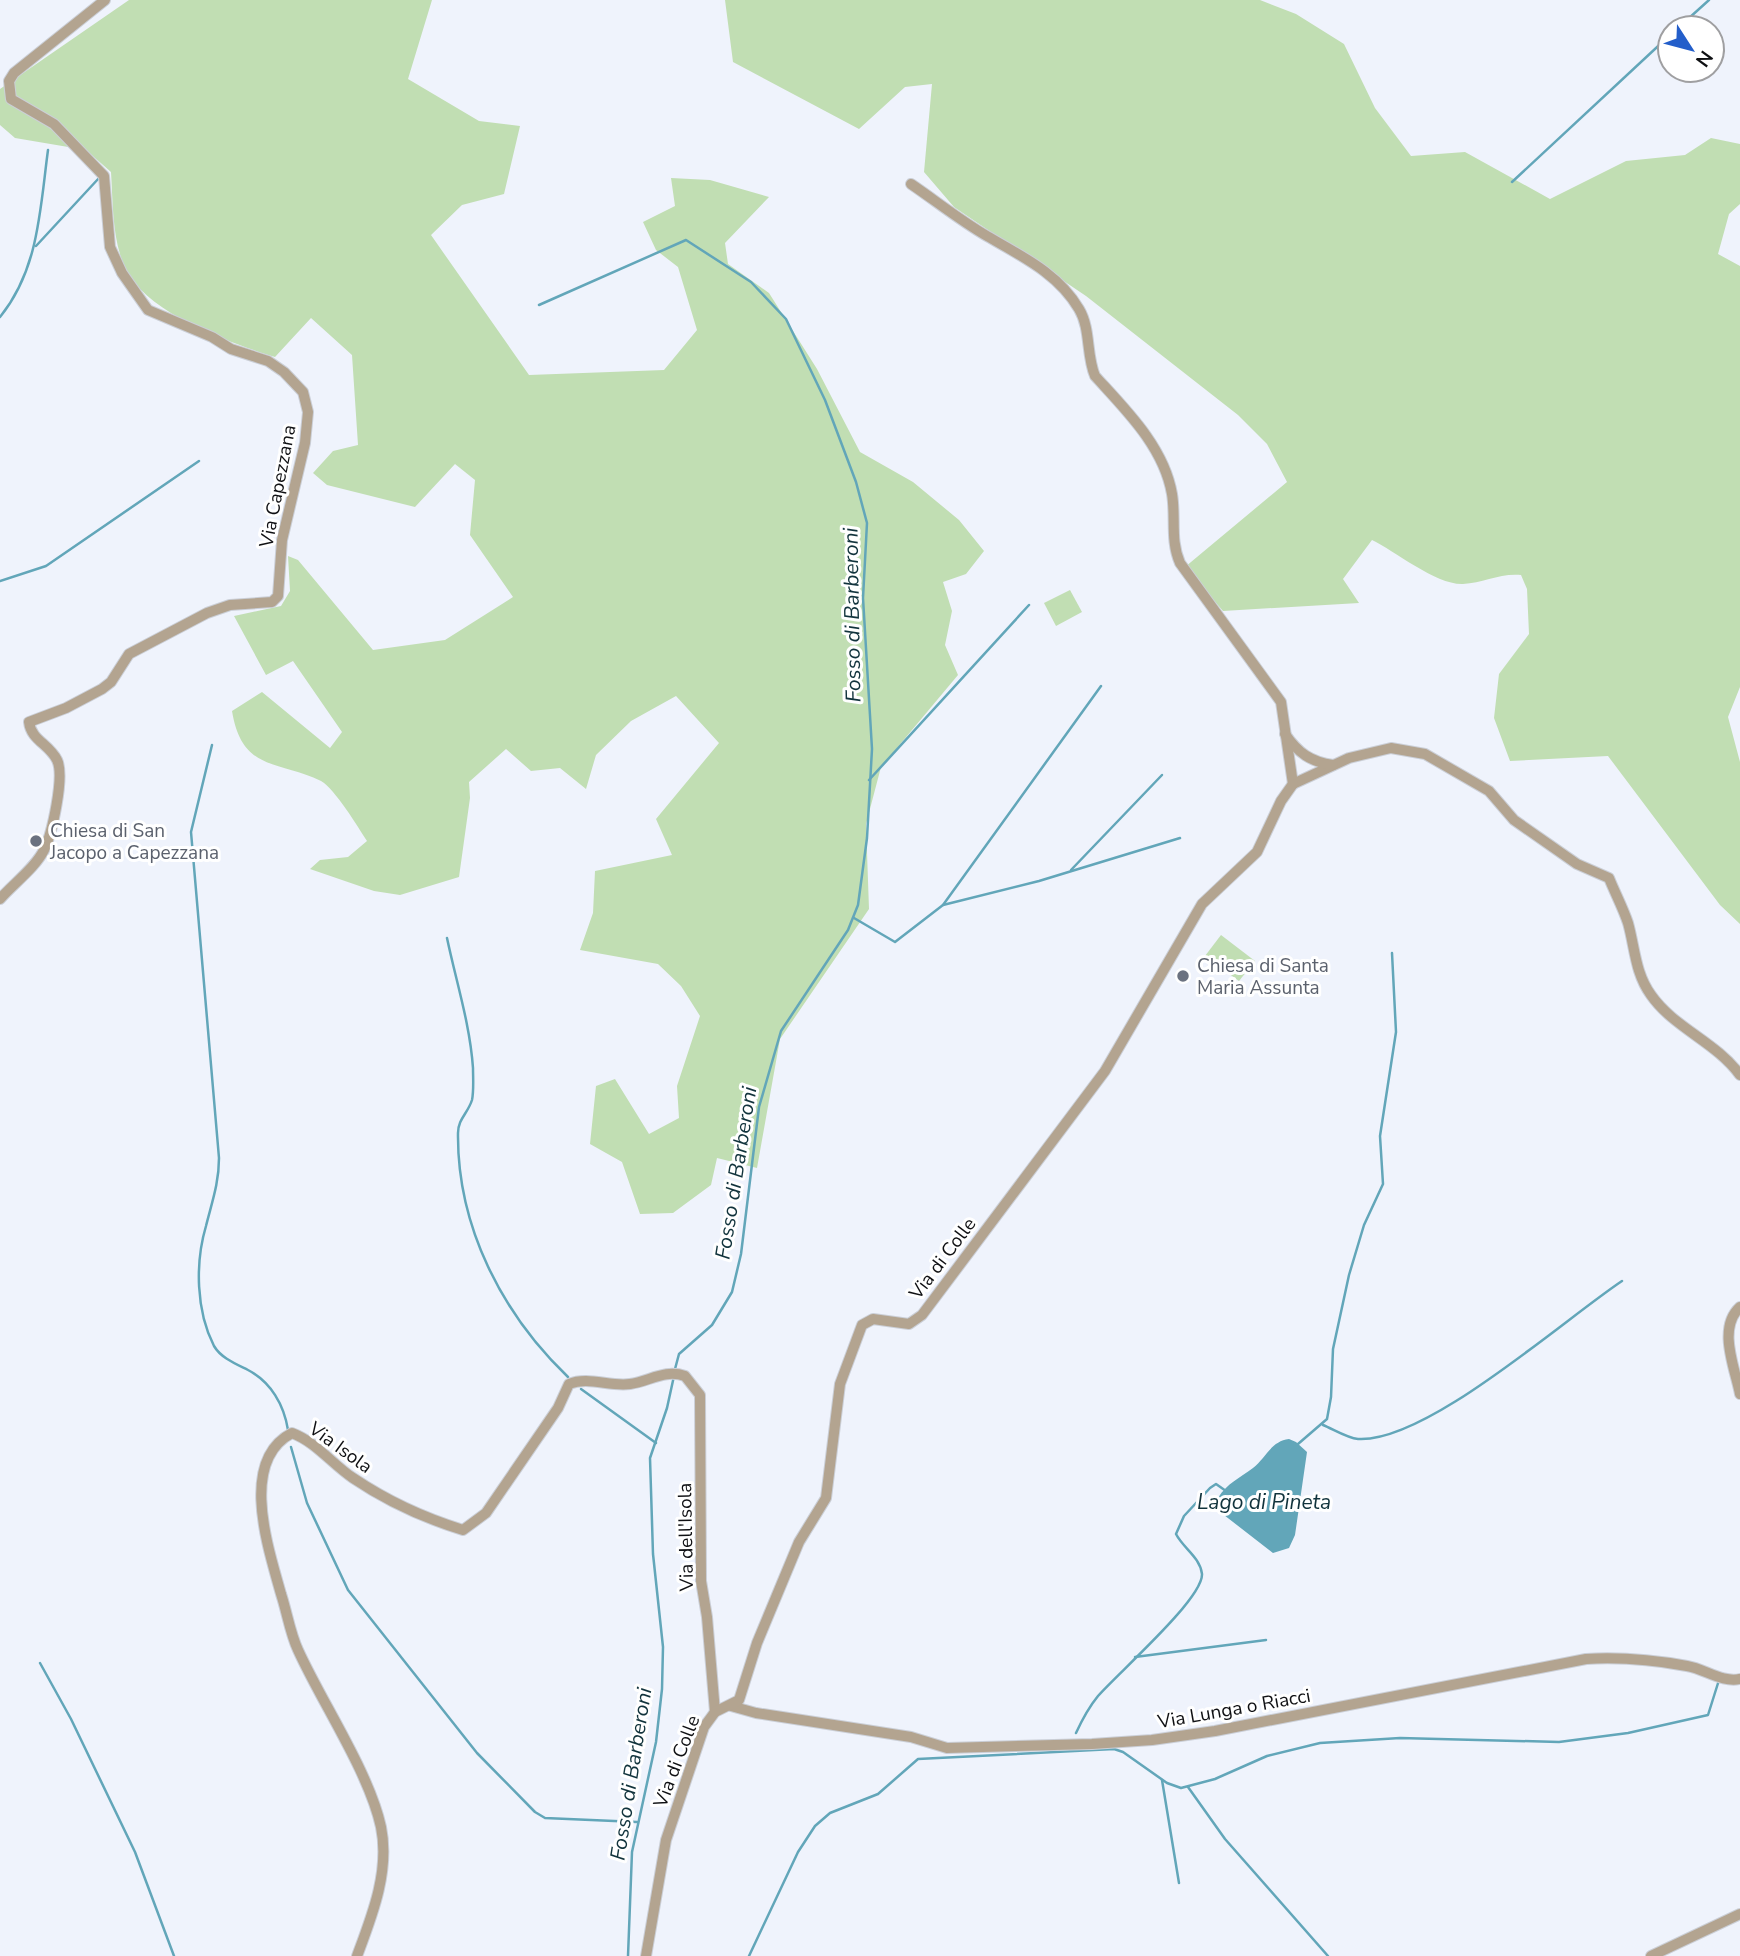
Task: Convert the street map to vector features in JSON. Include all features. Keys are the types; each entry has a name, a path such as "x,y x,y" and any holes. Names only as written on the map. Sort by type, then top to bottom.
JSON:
{"street":[{"name":"Via Capezzana","path":"0,899 44,851 62,774 56,757 30,732 29,722 66,708 102,689 111,682 129,654 207,612 230,606 272,602 278,596 282,540 306,443 308,412 303,392 284,372 268,360 231,349 188,325 148,310 137,298 110,247 104,176 54,124 11,99 9,81 14,73 106,0"},
{"path":"911,184 986,236 1023,254 1065,290 1081,311 1090,365 1095,376 1151,441 1171,489 1174,509 1173,538 1180,564 1280,702 1293,784 1349,758 1391,748 1425,754 1489,791 1514,820 1577,864 1609,878 1629,926 1638,970 1651,995 1677,1020 1727,1057 1740,1074"},
{"path":"1285,734 1303,755 1318,763 1333,765"},
{"name":"Via di Colle","path":"646,1956 668,1833 700,1738 715,1712 731,1706 741,1695 757,1643 799,1542 827,1498 840,1384 862,1325 873,1319 905,1325 922,1315 1105,1071 1202,904 1257,852 1281,801 1293,784"},
{"path":"1740,1307 1731,1317 1728,1333 1740,1394"},
{"name":"Via dell'Isola","path":"676,1373 689,1379 700,1395 701,1581 715,1712"},
{"name":"Via Isola","path":"357,1956 381,1884 384,1854 382,1829 362,1778 297,1648 262,1524 260,1494 270,1456 279,1440 292,1433 304,1438 351,1476 388,1500 463,1530 486,1513 558,1408 569,1384 578,1380 630,1384 676,1373"},
{"name":"Via Lunga o Riacci","path":"731,1706 911,1737 960,1749 1185,1736 1586,1659 1633,1660 1685,1666 1729,1681 1740,1679"},
{"path":"1651,1956 1740,1914"}],"green space":[{"path":"129,0 432,0 408,79 479,121 520,126 504,194 462,205 431,235 529,375 664,370 697,330 678,267 656,250 643,222 675,206 671,178 710,180 769,197 725,243 728,264 769,293 817,369 860,452 913,482 959,520 984,551 966,574 943,582 952,611 945,645 958,675 881,767 866,824 869,909 780,1039 757,1168 717,1158 711,1185 673,1213 640,1214 622,1162 590,1144 596,1086 615,1079 649,1134 679,1118 677,1086 700,1016 681,986 658,964 580,950 593,913 595,871 672,855 656,819 719,743 676,696 631,721 596,755 586,789 560,768 531,771 506,749 469,782 470,798 459,877 400,895 374,891 310,869 320,860 348,857 367,841 327,785 305,774 264,761 253,754 244,745 237,731 232,711 262,692 330,748 342,732 293,661 266,675 234,616 281,606 290,591 288,556 298,560 373,650 445,640 513,597 470,535 475,480 455,464 415,507 327,485 313,473 333,451 358,445 352,355 311,318 275,357 213,335 170,312 151,299 125,268 115,233 111,172 86,150 15,138 0,125 0,89"},
{"path":"725,0 1260,0 1296,14 1344,44 1375,108 1411,156 1465,152 1550,199 1626,161 1685,155 1711,138 1740,144 1740,204 1729,214 1718,254 1740,266 1740,687 1728,717 1740,762 1740,924 1720,905 1608,756 1510,761 1494,718 1499,674 1529,634 1527,589 1521,575 1506,575 1463,584 1452,583 1428,573 1372,540 1343,579 1359,603 1223,611 1185,567 1287,482 1267,444 1238,415 1086,296 954,207 924,172 932,84 905,87 859,129 733,62"},
{"path":"1070,590 1082,612 1056,626 1044,603"},
{"path":"1221,935 1255,961 1239,981 1205,956"}],"water":[{"name":"Lago di Pineta","path":"1289,1439 1307,1452 1295,1535 1289,1548 1273,1553 1224,1515 1218,1498 1230,1485 1258,1464 1273,1446"}],"waterway":[{"path":"1694,14 1709,0"},
{"path":"1512,182 1656,48"},
{"path":"0,317 23,279 30,259 40,216 48,150"},
{"path":"36,246 99,178"},
{"name":"Fosso di Barberoni","path":"539,305 686,240 751,282 786,319 825,400 856,482 867,523 863,598 872,749 867,838 858,905 848,930 781,1031 759,1107 741,1254 732,1292 712,1325 679,1354 675,1369"},
{"path":"0,581 46,566 199,461"},
{"path":"869,780 1029,605"},
{"path":"854,918 895,942 943,905 1101,686"},
{"path":"212,745 191,832 219,1158 216,1184 202,1240 199,1287 204,1318 214,1346 225,1357 256,1375 270,1388 280,1403 288,1430"},
{"path":"1071,870 1162,775"},
{"path":"943,905 1039,881 1180,838"},
{"path":"447,938 466,1019 473,1068 472,1100 458,1133 465,1202 488,1266 504,1297 544,1352 568,1377"},
{"path":"1298,1444 1327,1419 1331,1397 1333,1349 1349,1275 1364,1225 1383,1184 1380,1136 1396,1032 1392,953"},
{"path":"1323,1425 1358,1439 1386,1435 1420,1422 1493,1376 1622,1281"},
{"name":"Fosso di Barberoni","path":"628,1956 632,1852 656,1742 662,1689 663,1647 653,1554 650,1458 667,1408 674,1376"},
{"path":"581,1389 656,1443"},
{"path":"291,1447 307,1503 348,1590 477,1753 535,1812 545,1818 637,1822"},
{"path":"1076,1733 1098,1696 1175,1618 1199,1585 1201,1568 1176,1534 1184,1516 1210,1488 1216,1484 1226,1491"},
{"path":"1135,1657 1266,1640"},
{"path":"40,1663 71,1719 135,1852 174,1956"},
{"path":"749,1956 798,1852 815,1826 830,1813 878,1794 918,1759 1114,1749 1123,1752 1167,1783 1181,1788 1215,1779 1267,1756 1320,1743 1400,1738 1559,1742 1628,1733 1708,1715 1719,1680"},
{"path":"1162,1780 1179,1883"},
{"path":"1188,1787 1225,1839 1328,1956"}],"place":[{"name":"Chiesa di San Jacopo a Capezzana","path":"36,841"},
{"name":"Chiesa di Santa Maria Assunta","path":"1183,976"}]}
